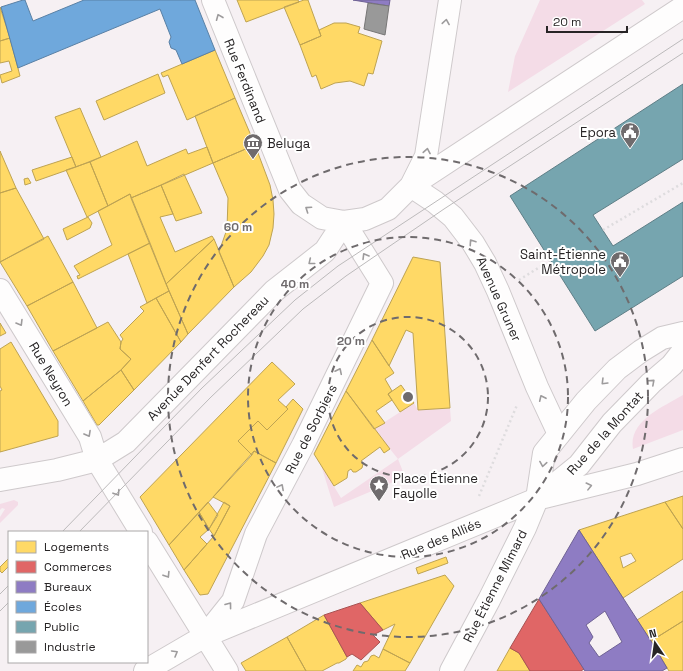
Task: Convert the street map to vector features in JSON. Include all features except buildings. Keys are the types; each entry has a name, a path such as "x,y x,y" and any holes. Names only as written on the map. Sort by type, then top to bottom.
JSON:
{"street":[{"name":"Rue Ferdinand","path":"213,0 290,190 301,204 322,218 344,222"},
{"path":"410,186 426,156 450,0"},
{"path":"344,222 365,219 388,209 410,186 683,7"},
{"name":"Avenue Gruner","path":"410,186 436,202 453,217 481,256 498,291 537,387 559,434"},
{"name":"Avenue Denfert Rochereau","path":"0,480 57,470 97,460 126,442 274,291 325,251 344,222"},
{"name":"Rue de Sorbiers","path":"205,636 233,601 256,534 303,445 382,284 344,222"},
{"name":"Rue Neyron","path":"0,290 90,437 97,460 140,531"},
{"path":"537,499 544,453 590,396 617,369 642,351 662,338 683,332"},
{"name":"Rue de la Montat","path":"537,499 579,465 612,423 651,383 672,365 683,351"},
{"name":"Rue des Alliés","path":"205,636 537,499 637,474 683,459"},
{"name":"Rue Étienne Mimard","path":"451,671 525,528 537,499"},
{"path":"148,544 227,671"},
{"path":"145,671 205,636"}],"path":[{"path":"603,230 683,182"},
{"path":"498,291 551,260"}],"shaded area":[{"path":"540,0 642,0 645,4 508,92 515,56"},
{"path":"683,395 683,430 633,449 633,439 636,430 641,423 657,410"},
{"path":"414,403 418,410 450,408 451,421 398,459 374,429"},
{"path":"398,459 405,477 334,507 321,465 341,498"},
{"path":"14,500 18,502 18,505 0,523 0,517 5,509 2,508 0,510 0,504"}],"tram line":[{"path":"63,531 202,388 295,300 338,266 683,39"},
{"path":"80,531 210,398 303,309 346,276 444,209 683,53"},
{"path":"0,594 8,586"},
{"path":"0,611 8,603"}],"place":[{"name":"Epora","path":"630,149"},
{"name":"Beluga","path":"253,160"},
{"name":"Saint-Étienne Métropole","path":"620,278"},
{"name":"Place Étienne Fayolle","path":"379,502"}]}
